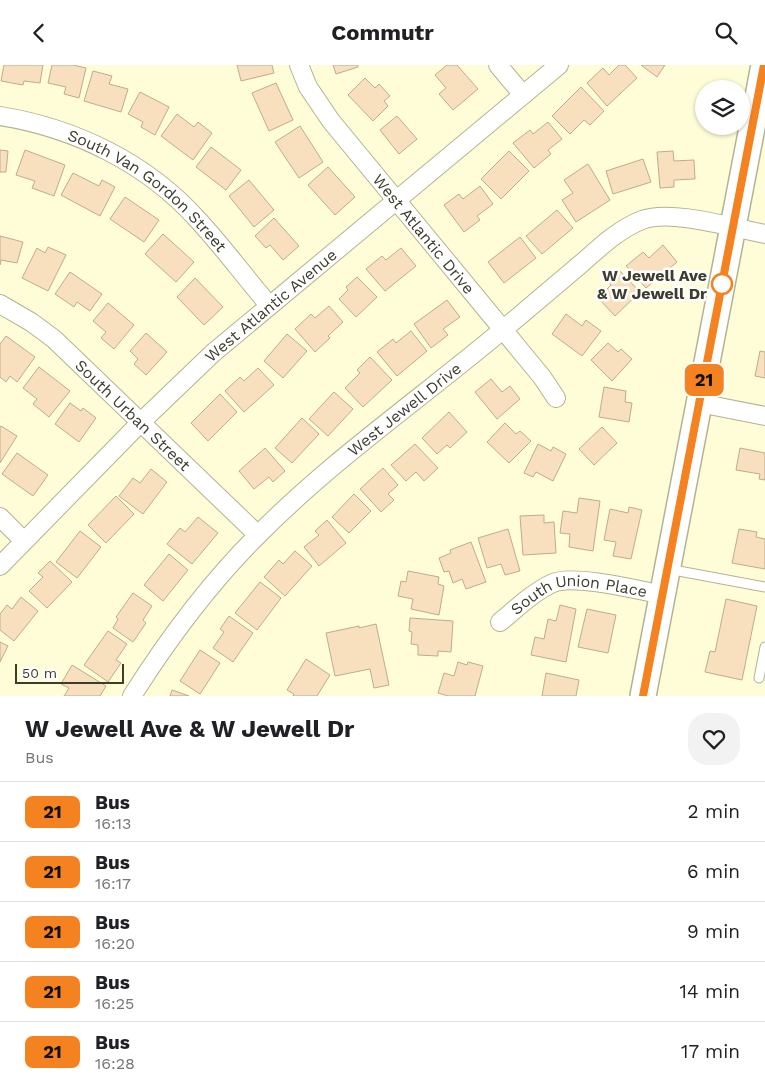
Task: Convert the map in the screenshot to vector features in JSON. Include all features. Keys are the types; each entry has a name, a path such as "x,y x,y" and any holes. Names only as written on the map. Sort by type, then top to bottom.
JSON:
{"main road":[{"path":"643,696 764,65"}],"street":[{"name":"West Atlantic Drive","path":"299,65 308,87 331,121 542,377 556,398"},
{"path":"498,65 523,95"},
{"name":"West Atlantic Avenue","path":"0,566 141,422 206,359 559,65"},
{"name":"South Van Gordon Street","path":"0,116 35,123 78,137 116,155 148,175 198,220 269,305"},
{"name":"West Jewell Drive","path":"132,696 155,660 187,617 226,569 258,535 319,479 503,330 602,246 632,225 654,217 673,217 733,228"},
{"path":"733,228 765,234"},
{"name":"South Urban Street","path":"0,304 31,322 54,339 258,535"},
{"path":"699,403 765,416"},
{"path":"0,517 24,541"},
{"name":"South Union Place","path":"500,622 542,589 560,581 576,580 663,595"}],"lane":[{"path":"668,569 765,587"},
{"path":"759,678 765,647"}],"building":[{"path":"4,65 43,65 40,83 24,81 23,85 1,81"},
{"path":"52,65 73,65 86,68 79,98 64,94 66,87 48,83"},
{"path":"237,65 272,65 274,73 241,81"},
{"path":"333,65 358,65 358,67 336,74"},
{"path":"447,65 457,65 478,89 453,110 439,94 446,88 435,75"},
{"path":"619,65 625,65 637,78 607,106 587,83 603,68 609,75"},
{"path":"641,65 665,65 657,77"},
{"path":"93,71 112,76 109,84 128,89 121,112 84,101"},
{"path":"365,78 375,88 379,84 390,96 384,101 388,106 373,121 348,95"},
{"path":"276,83 293,120 269,131 252,93"},
{"path":"581,87 604,111 590,125 584,120 570,134 552,116"},
{"path":"140,92 169,107 155,135 141,127 143,122 128,114"},
{"path":"177,114 194,127 198,122 212,133 193,160 161,136"},
{"path":"397,116 417,139 399,154 380,130"},
{"path":"548,122 562,139 548,150 551,154 534,168 513,143 530,130 533,134"},
{"path":"300,126 323,162 299,178 275,142"},
{"path":"211,147 241,170 226,190 196,167"},
{"path":"0,150 8,151 6,172 0,172"},
{"path":"25,150 65,165 54,196 32,188 35,181 16,175"},
{"path":"509,151 529,171 501,199 481,179"},
{"path":"673,151 674,161 694,160 695,179 674,180 674,187 660,188 657,152"},
{"path":"643,159 651,182 613,194 606,171"},
{"path":"588,164 610,200 576,222 562,200 573,193 564,180"},
{"path":"328,167 355,197 335,215 308,185"},
{"path":"73,173 99,186 102,180 115,187 100,216 61,195"},
{"path":"249,180 274,210 254,227 229,196"},
{"path":"480,186 493,204 477,216 480,220 464,232 444,205 459,194 463,199"},
{"path":"125,197 159,220 144,242 110,219"},
{"path":"557,210 573,228 542,254 526,236"},
{"path":"274,218 299,246 283,260 270,245 266,248 255,236"},
{"path":"163,234 194,262 176,282 145,254"},
{"path":"0,236 23,242 17,263 1,260 0,265"},
{"path":"520,237 536,258 504,283 488,262"},
{"path":"663,245 677,262 646,288 626,266 643,252 649,258"},
{"path":"48,247 66,255 48,291 22,278 37,248 45,253"},
{"path":"401,248 416,266 385,291 366,269 382,256 386,260"},
{"path":"620,271 640,292 615,316 598,298 611,285 609,282"},
{"path":"70,272 102,294 90,311 77,302 74,307 55,294"},
{"path":"357,277 377,297 356,317 339,299 348,290 346,287"},
{"path":"195,278 223,307 204,325 177,297"},
{"path":"447,300 460,317 443,329 448,335 431,348 414,324"},
{"path":"108,303 134,325 114,349 101,338 106,332 93,321"},
{"path":"329,306 343,322 315,352 295,329 311,314 315,318"},
{"path":"566,314 582,326 586,320 601,331 582,356 552,334"},
{"path":"411,331 427,351 397,376 377,352 393,339 396,343"},
{"path":"146,333 167,352 146,375 134,364 138,359 130,351"},
{"path":"287,334 307,351 283,378 264,361"},
{"path":"6,336 35,357 17,382 10,376 6,382 0,377 0,344"},
{"path":"608,343 618,352 621,349 632,359 612,381 591,360"},
{"path":"760,351 765,352 765,378 755,376"},
{"path":"370,357 392,380 363,407 345,388 360,373 357,370"},
{"path":"39,367 70,391 49,417 33,404 37,399 23,388"},
{"path":"258,368 274,385 244,412 225,391 240,377 244,381"},
{"path":"491,379 502,392 510,386 520,399 497,419 475,392"},
{"path":"604,387 626,391 625,402 632,403 629,422 599,417"},
{"path":"334,392 353,409 328,436 309,419"},
{"path":"220,394 237,412 208,441 191,423"},
{"path":"70,403 81,411 83,408 96,418 79,442 55,424"},
{"path":"449,412 467,432 450,448 447,445 437,454 422,438"},
{"path":"302,418 319,434 292,463 275,448"},
{"path":"505,423 516,434 520,431 531,441 509,463 487,442"},
{"path":"0,427 17,436 0,463"},
{"path":"602,427 617,443 594,465 579,449"},
{"path":"415,444 438,468 424,481 416,472 406,481 391,465"},
{"path":"538,444 551,451 553,447 566,454 553,481 536,472 533,477 524,473"},
{"path":"265,448 285,471 273,482 269,477 254,489 239,471"},
{"path":"740,448 765,453 765,480 759,479 760,474 736,470"},
{"path":"17,453 48,475 33,496 2,474"},
{"path":"383,468 398,485 388,494 394,500 381,512 360,489"},
{"path":"151,469 167,482 143,514 119,496 133,478 140,483"},
{"path":"354,494 371,511 349,533 332,517"},
{"path":"116,496 134,514 106,543 88,525"},
{"path":"579,498 600,501 593,551 569,547 570,534 560,533 563,511 577,513"},
{"path":"629,507 642,510 631,559 613,556 616,542 604,540 610,509 628,513"},
{"path":"544,515 544,523 554,522 556,553 523,555 520,516"},
{"path":"198,517 218,533 192,564 167,544 180,528 185,532"},
{"path":"327,520 346,543 319,566 304,547 319,535 315,531"},
{"path":"508,529 520,571 505,575 501,564 487,568 478,538"},
{"path":"739,529 757,532 756,537 765,539 765,569 732,563"},
{"path":"80,531 101,547 77,578 56,562"},
{"path":"471,542 486,582 466,589 462,579 453,583 449,571 444,572 439,558 451,553 450,550"},
{"path":"295,551 312,566 285,596 264,577 279,560 283,564"},
{"path":"169,554 188,570 163,601 144,585"},
{"path":"50,561 72,582 47,608 29,591 43,577 38,573"},
{"path":"408,571 439,577 438,584 444,586 439,615 411,609 413,599 398,596 401,581 406,582"},
{"path":"260,582 281,598 257,630 235,613"},
{"path":"133,593 152,606 143,620 146,623 133,642 113,628 118,619 116,617"},
{"path":"21,597 38,611 14,641 0,630 0,614 7,605 12,609"},
{"path":"726,599 757,606 742,680 705,672 710,651 715,652"},
{"path":"560,605 576,609 566,662 531,655 535,637 544,639 548,619 556,621"},
{"path":"587,609 616,615 608,653 578,647"},
{"path":"229,616 253,633 233,662 213,648 224,632 220,629"},
{"path":"410,618 453,621 451,652 438,651 438,656 418,655 418,645 411,644"},
{"path":"376,624 389,685 374,688 370,669 335,676 326,633"},
{"path":"108,631 127,644 116,660 121,663 108,682 84,665"},
{"path":"0,642 8,646 0,662"},
{"path":"200,650 220,663 200,694 180,681"},
{"path":"306,659 330,675 317,696 293,696 294,694 287,690"},
{"path":"458,662 467,665 468,662 483,666 475,696 448,696 438,693 444,673 454,676"},
{"path":"72,665 106,686 100,696 64,696 69,688 61,684"},
{"path":"546,673 579,680 576,696 542,696"},
{"path":"172,690 189,696 170,696"}],"bus line":[{"name":"21","path":"643,696 764,65"}],"place":[{"name":"W Jewell Ave & W Jewell Dr","path":"722,284"}]}
